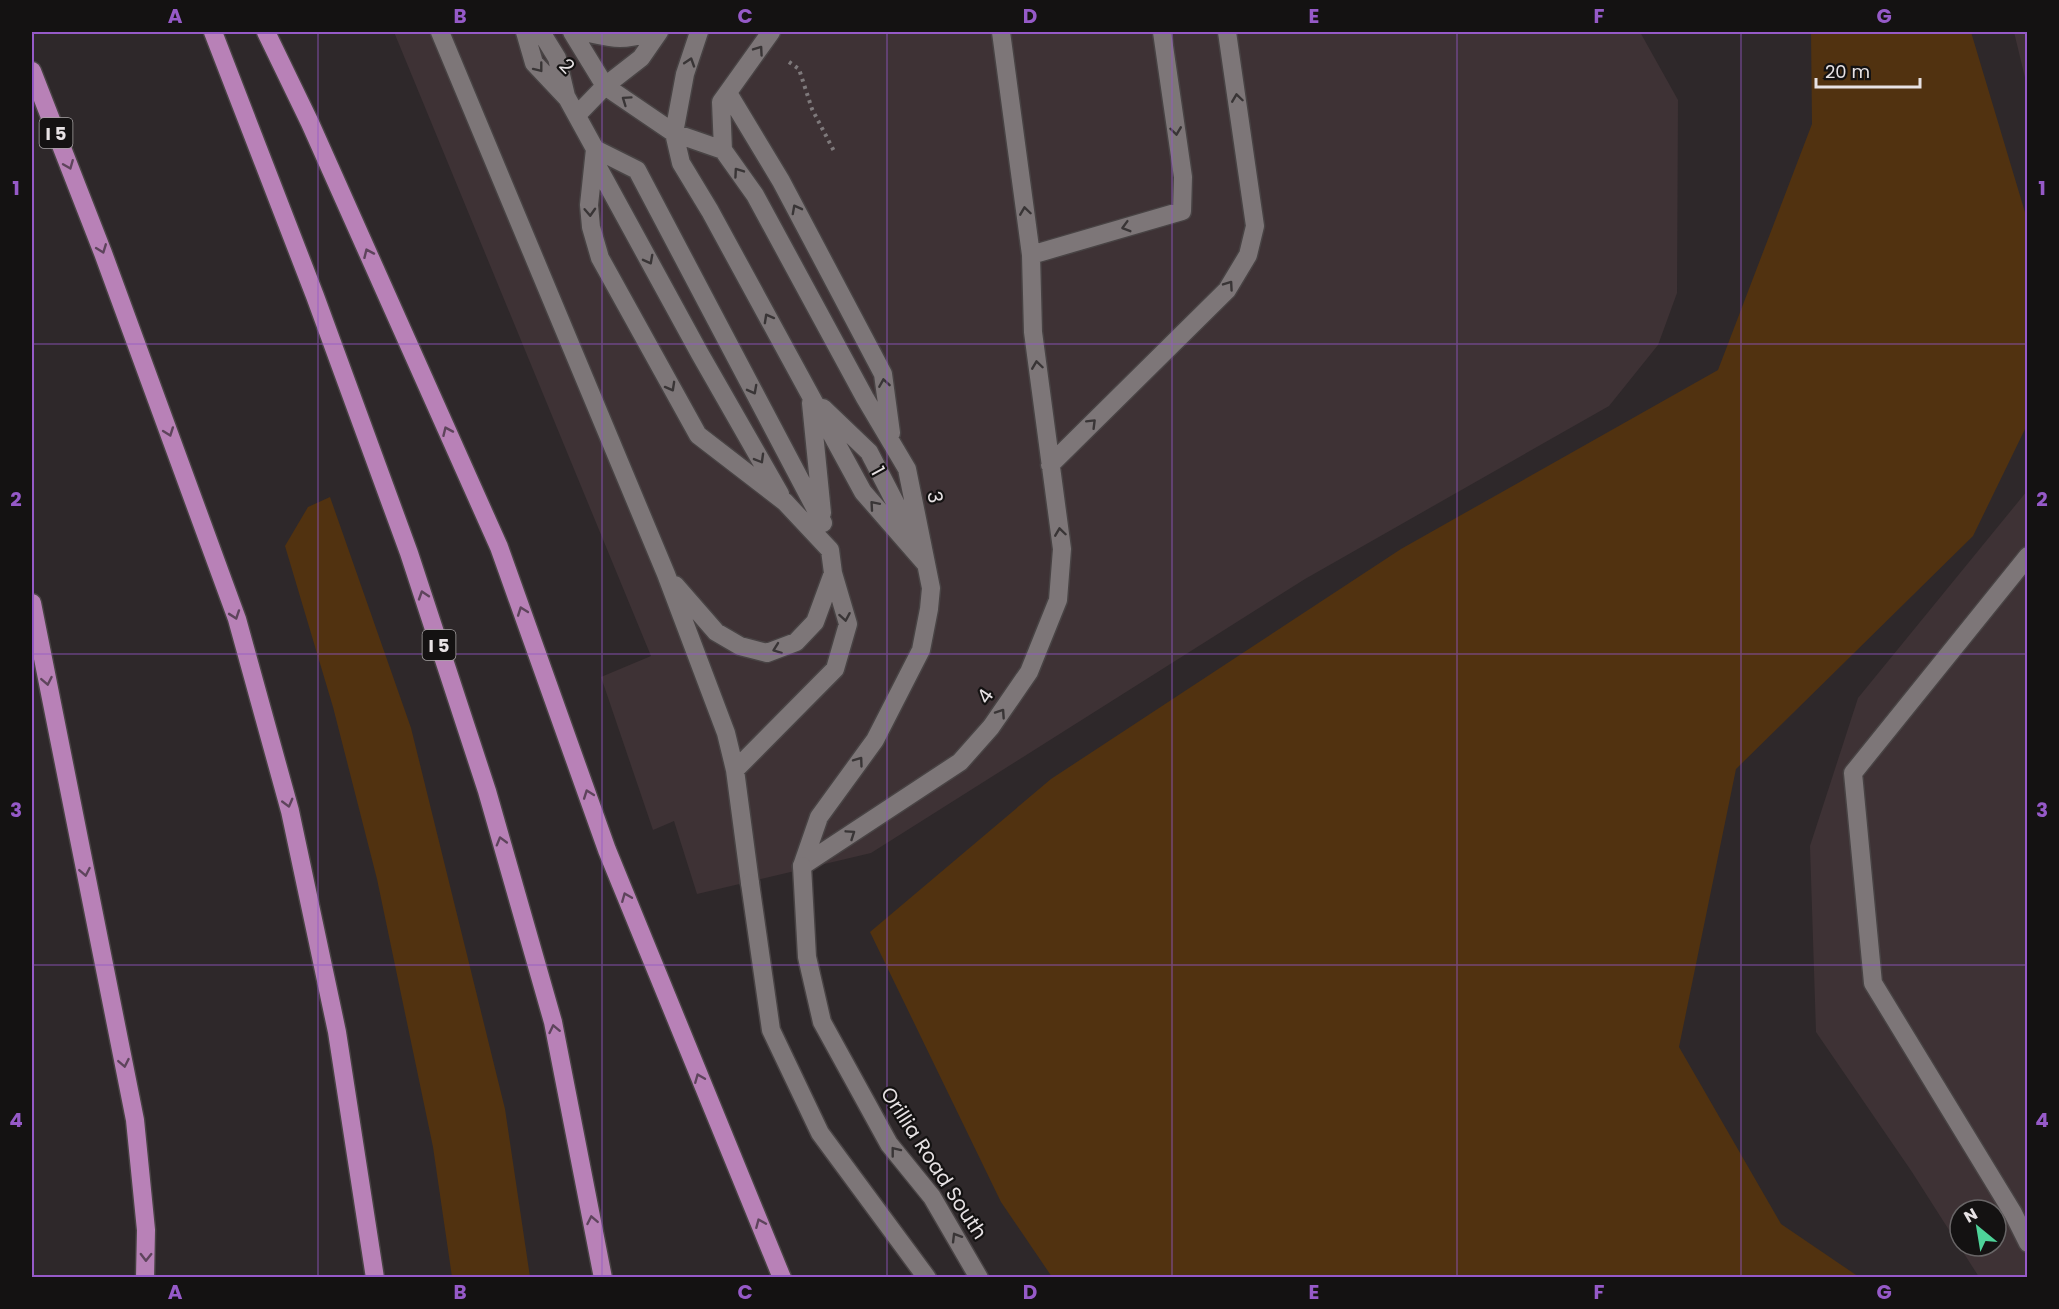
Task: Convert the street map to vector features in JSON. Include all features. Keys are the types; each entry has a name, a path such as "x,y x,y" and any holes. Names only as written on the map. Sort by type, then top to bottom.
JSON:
{"highway":[{"name":"I 5","path":"213,32 315,296 409,553 487,791 553,1022 603,1278"},
{"path":"266,32 315,134 500,547 608,849 782,1278"},
{"name":"I 5","path":"32,71 103,253 237,619 290,811 332,1008 375,1278"},
{"path":"32,603 135,1120 146,1230 145,1278"}],"street":[{"path":"440,32 666,574 726,733 735,770 771,1030 820,1133 927,1278"},
{"name":"2","path":"525,32 534,63 567,98"},
{"path":"541,32 557,58 567,98 595,154 700,354 785,502"},
{"path":"572,32 605,86 674,133 723,150 721,102 771,32"},
{"path":"584,32 609,38 627,39 653,32"},
{"path":"577,115 605,86 641,58 659,32"},
{"path":"674,133 686,74 699,32"},
{"name":"4","path":"802,866 960,762 991,727 1029,672 1058,600 1062,549 1033,332 1031,255 1001,32"},
{"path":"1031,255 1182,211 1183,177 1162,32"},
{"path":"1050,465 1227,290 1248,255 1254,226 1227,32"},
{"path":"728,93 782,181 883,374 891,441"},
{"name":"1","path":"674,133 681,163 710,211 863,492 926,565"},
{"name":"3","path":"723,150 755,195 847,365 907,469 931,588 921,650 875,740 819,817 802,866"},
{"path":"595,154 589,206 591,227 600,258 698,435 785,502 830,550"},
{"path":"595,154 637,170 823,523"},
{"path":"735,770 835,669 848,624 833,573 823,523 808,391"},
{"path":"808,391 869,452 926,565"},
{"path":"2028,556 1853,773 1873,983 2013,1213 2028,1243"},
{"path":"666,574 716,632 740,646 767,653 796,642 815,622 833,573"},
{"name":"Orillia Road South","path":"802,866 807,957 822,1022 889,1144 932,1197 980,1278"}],"path":[{"path":"789,62 799,69 812,109 835,153"}],"shaded area":[{"path":"394,32 1640,32 1678,100 1677,293 1658,345 1609,406 1305,579 871,853 697,894 674,821 653,830 601,677 651,656"},
{"path":"1811,32 1971,32 2027,219 2027,425 1973,536 1736,769 1679,1047 1781,1224 1859,1277 1052,1277 1001,1202 870,932 1051,779 1401,549 1718,370 1812,124"},
{"path":"2014,32 2027,32 2027,86"},
{"path":"2027,491 2027,1277 1979,1277 1967,1258 2008,1258 2008,1198 1948,1198 1948,1228 1816,1032 1810,846 1858,698"},
{"path":"330,497 411,728 505,1109 530,1277 452,1277 433,1147 377,879 333,707 285,546 308,507"}]}
